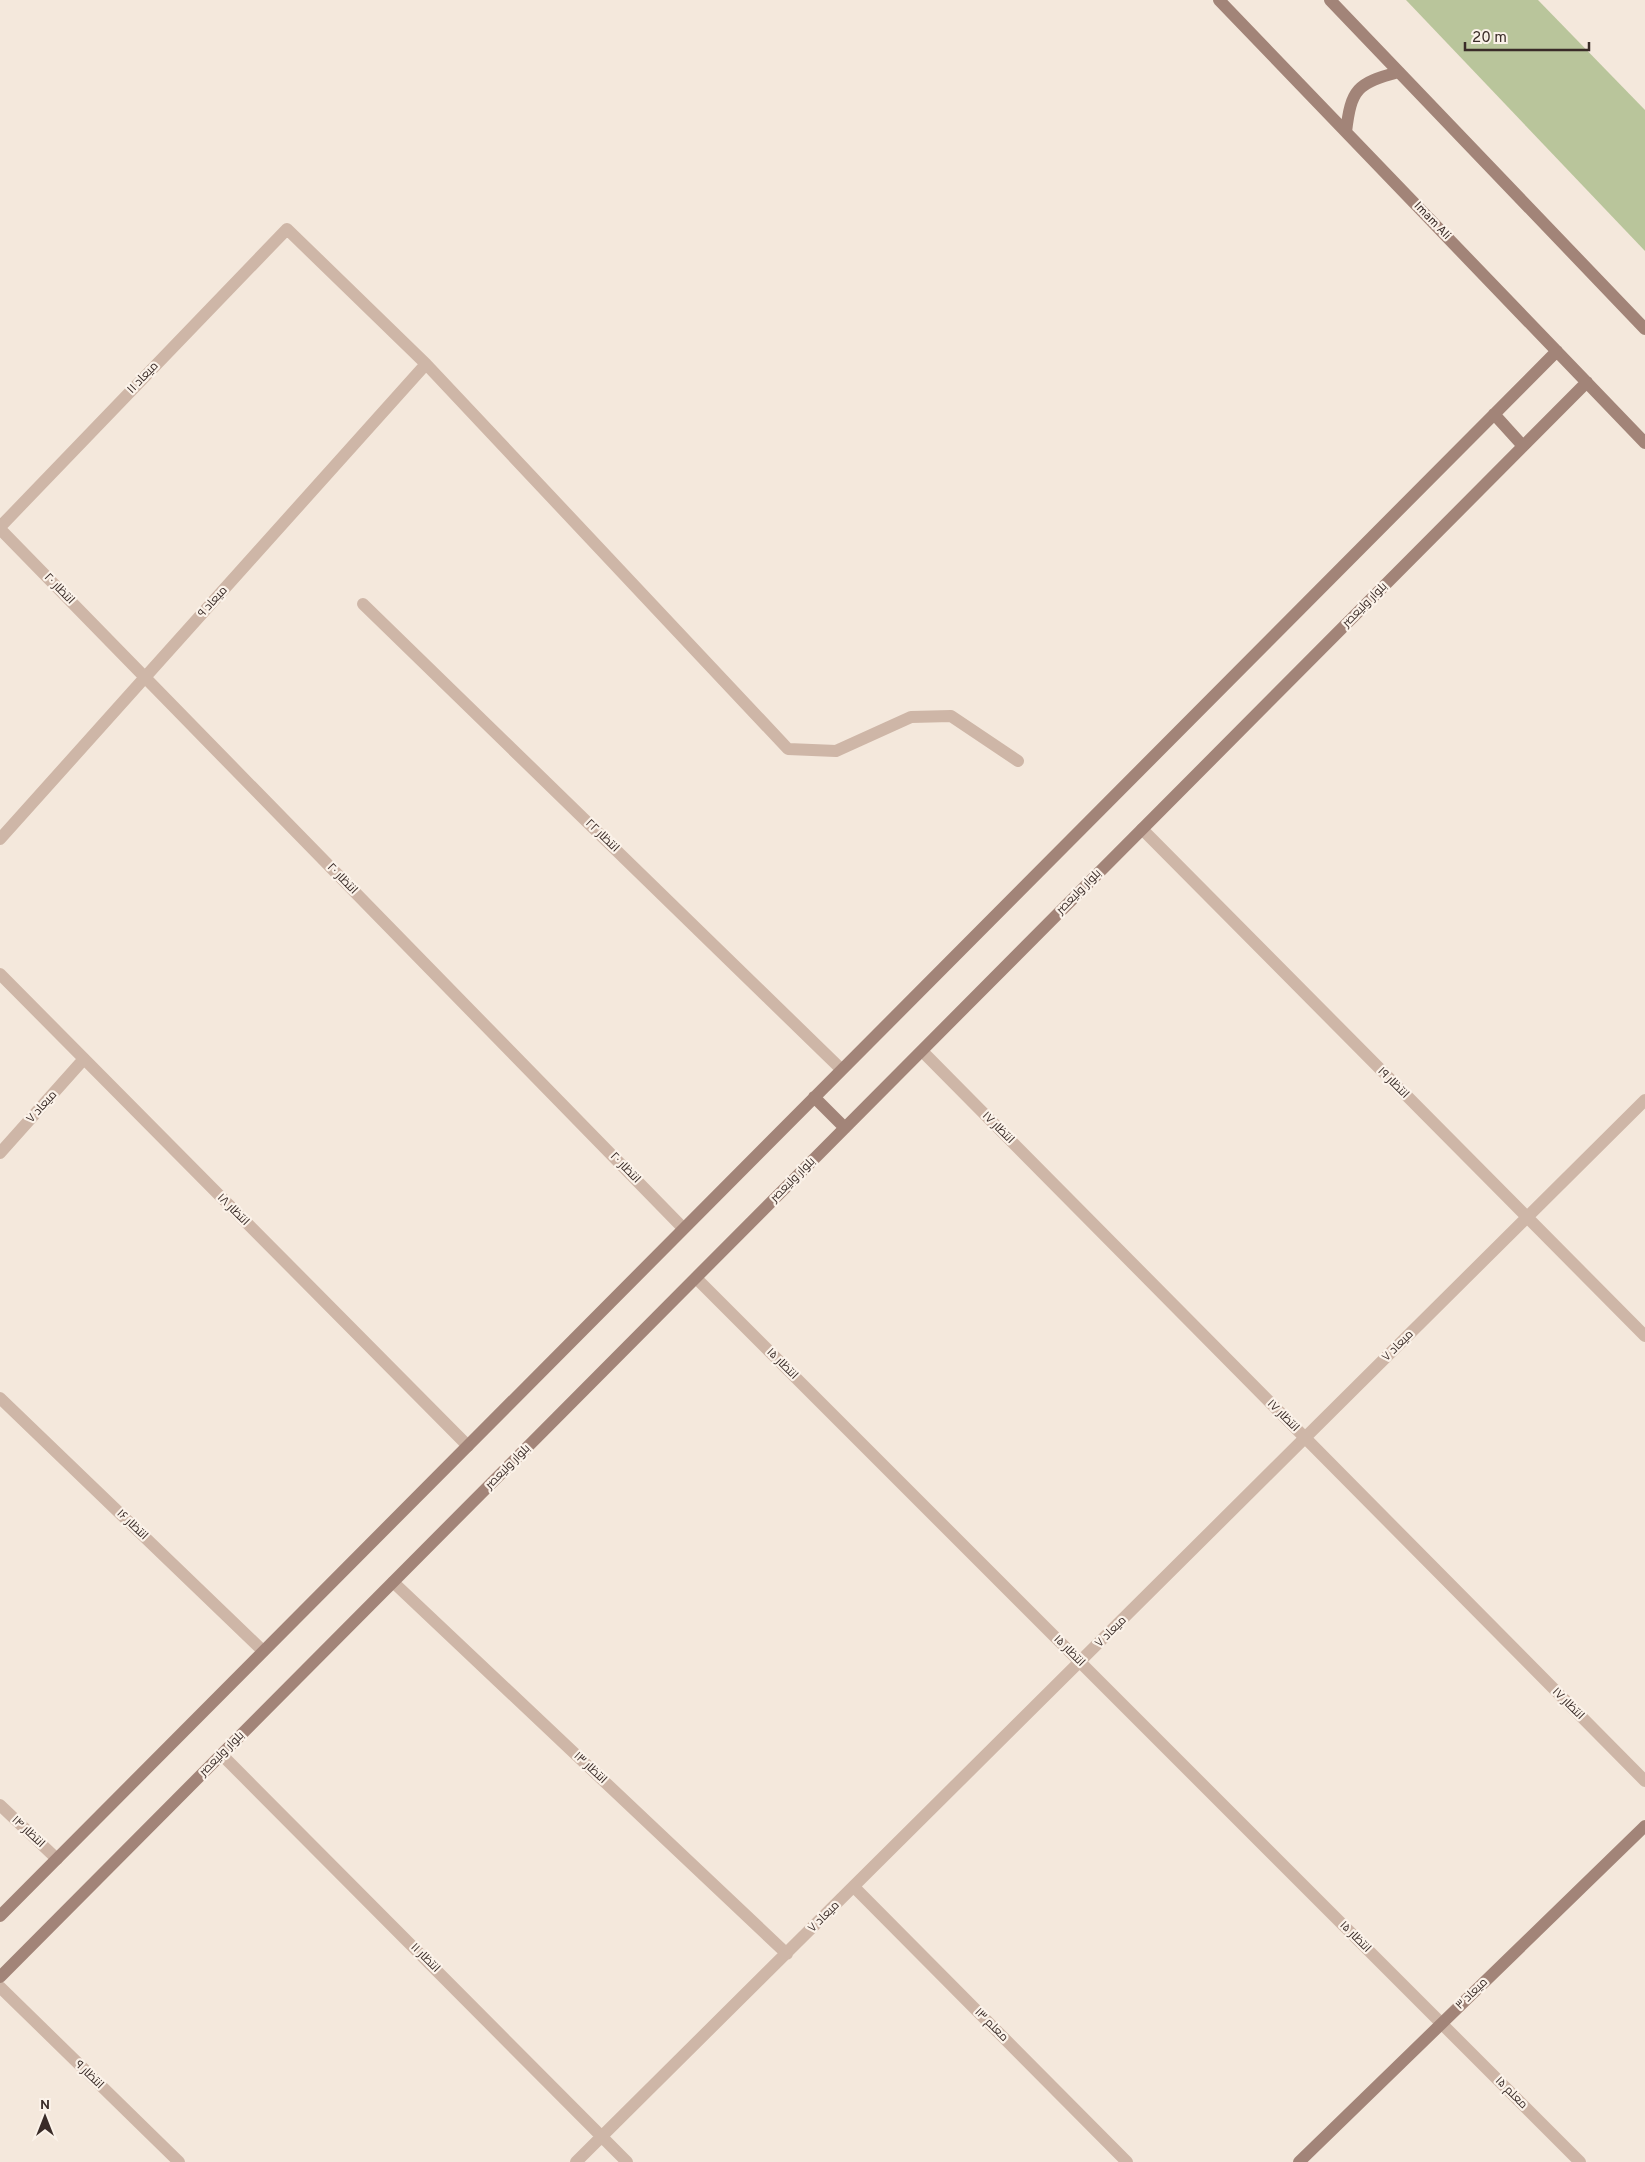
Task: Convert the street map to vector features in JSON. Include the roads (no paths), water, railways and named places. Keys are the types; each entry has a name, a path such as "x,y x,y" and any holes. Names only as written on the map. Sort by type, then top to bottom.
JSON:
{"street":[{"name":"Imam Ali","path":"1220,0 1645,443"},
{"path":"1330,0 1645,329"},
{"path":"1346,132 1349,102 1370,79 1399,72"},
{"name":"میعاد ۱۱","path":"0,528 286,229 426,364"},
{"path":"0,1916 1557,351"},
{"path":"426,364 788,749 836,750 911,717 951,716 1018,762"},
{"name":"میعاد ۹","path":"0,839 426,364"},
{"name":"بلوار ولیعصر","path":"0,1977 1587,382"},
{"path":"1494,414 1523,446"},
{"name":"انتظار ۲۰","path":"0,528 683,1228"},
{"name":"انتظار ۲۲","path":"363,604 842,1069"},
{"name":"انتظار ۱۹","path":"1142,829 1645,1336"},
{"name":"انتظار ۱۸","path":"0,974 83,1060 468,1446"},
{"name":"انتظار ۱۷","path":"922,1051 1645,1781"},
{"name":"میعاد ۷","path":"0,1154 83,1060"},
{"path":"814,1097 845,1128"},
{"name":"میعاد ۷","path":"576,2162 1645,1100"},
{"name":"انتظار ۱۵","path":"696,1278 1442,2023"},
{"name":"انتظار ۱۶","path":"0,1398 263,1651"},
{"name":"انتظار ۱۳","path":"392,1582 787,1954"},
{"name":"انتظار ۱۱","path":"222,1755 627,2162"},
{"name":"انتظار ۱۴","path":"0,1805 57,1859"},
{"name":"میعاد ۳","path":"1299,2162 1645,1826"},
{"name":"معلم ۱۳","path":"854,1887 1127,2162"},
{"name":"انتظار ۹","path":"0,1987 179,2162"},
{"name":"معلم ۱۵","path":"1442,2023 1580,2162"}]}
